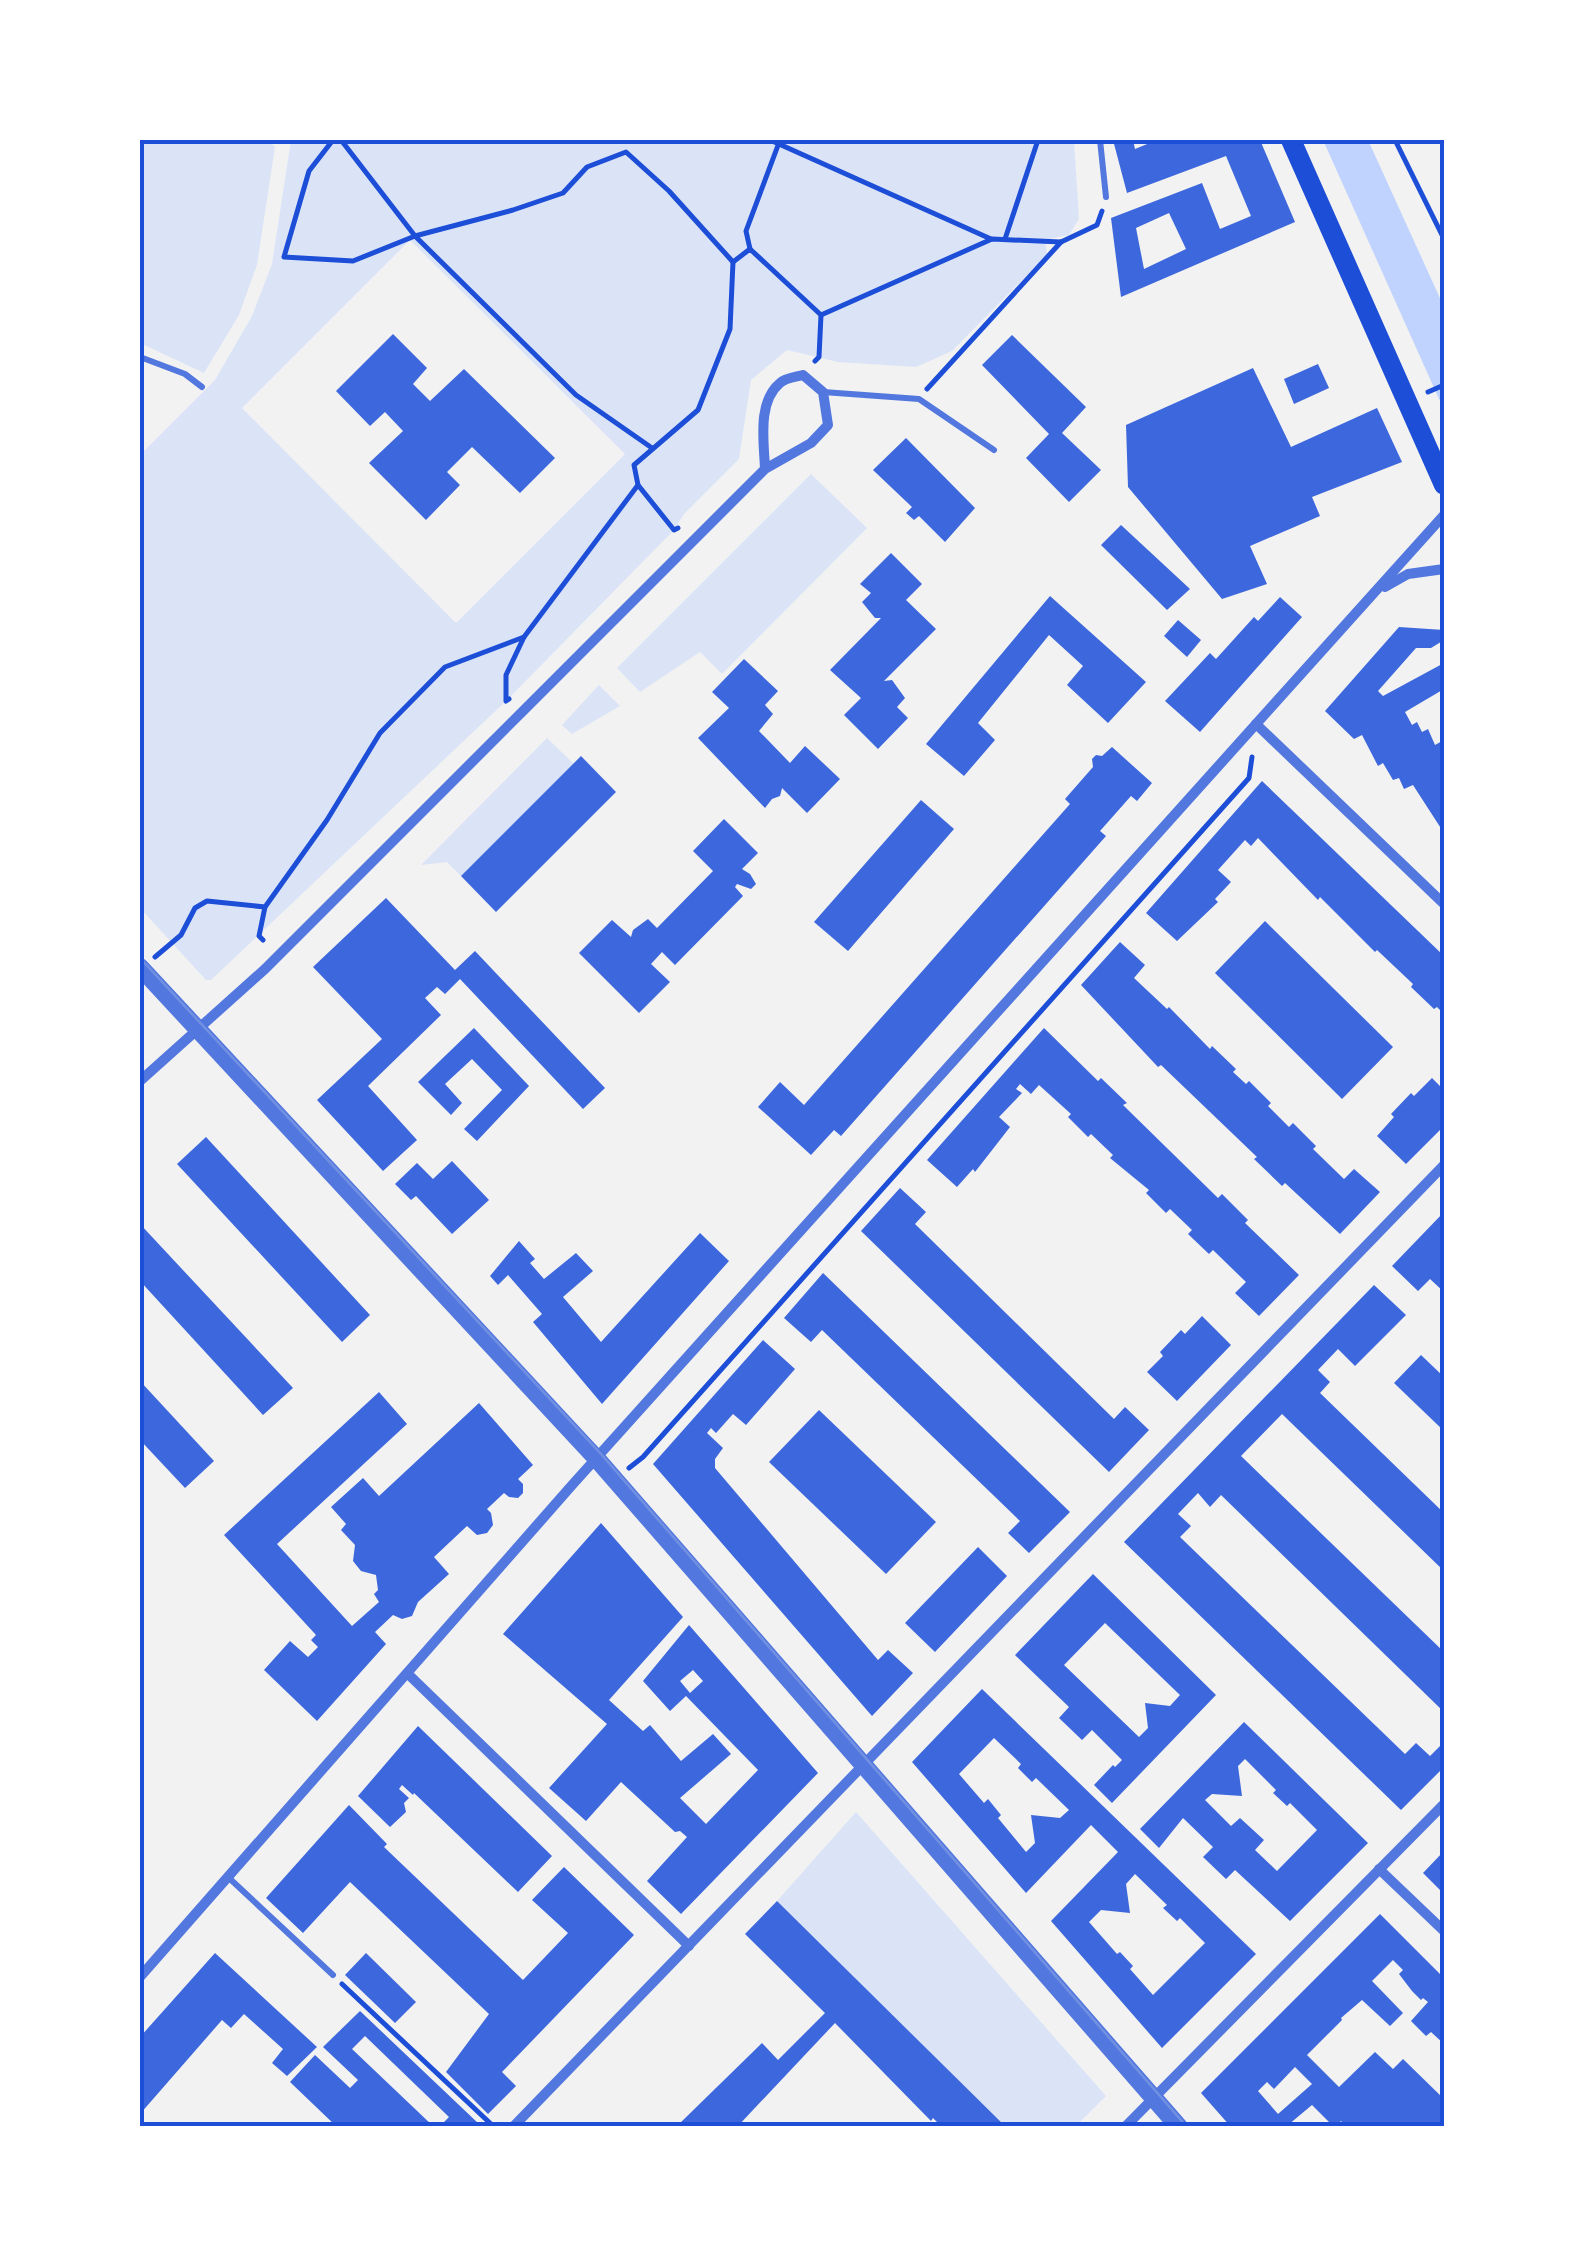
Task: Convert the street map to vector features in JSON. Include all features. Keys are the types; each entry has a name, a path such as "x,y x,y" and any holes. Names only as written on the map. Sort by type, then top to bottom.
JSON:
{"main road":[{"path":"1290,140 1444,484"}],"street":[{"path":"140,1082 265,969 765,468 811,443 828,425 823,392 803,375 781,381 768,400 765,468"},
{"path":"140,1978 596,1458 1444,515"},
{"path":"1375,592 1408,574 1444,569"},
{"path":"1256,724 1444,904"},
{"path":"140,966 596,1458 1179,2127"},
{"path":"513,2127 1444,1165"},
{"path":"408,1674 689,1946"},
{"path":"1125,2127 1444,1804"},
{"path":"1380,1869 1444,1931"}],"lane":[{"path":"1100,140 1106,196"},
{"path":"140,356 185,374 202,388"},
{"path":"823,392 919,399 994,450"},
{"path":"229,1878 332,1975"}],"path":[{"path":"652,448 576,395 415,236 337,140 309,171 284,257 353,261 415,236 563,192 588,168 626,152 669,190 733,262 730,328 698,410 634,465 638,485 674,530 680,526"},
{"path":"770,140 992,239"},
{"path":"1005,239 1038,140"},
{"path":"1396,140 1444,239"},
{"path":"779,142 746,231 750,249 821,315"},
{"path":"821,315 992,239 1061,242 1098,225 1106,196"},
{"path":"919,399 1061,242"},
{"path":"733,262 750,249"},
{"path":"803,375 818,356 821,315"},
{"path":"1435,389 1444,385"},
{"path":"509,699 506,701 506,675 524,637 638,485"},
{"path":"264,940 259,936 265,907 327,820 380,733 445,667 524,637"},
{"path":"614,1479 643,1457 1249,778 1256,724"},
{"path":"167,947 181,935 195,908 207,900 265,907"},
{"path":"332,1975 491,2124"}],"shaded area":[{"path":"140,140 268,140 275,147 257,265 239,315 204,373 140,343"},
{"path":"291,140 1074,140 1079,219 1069,235 1045,240 1047,255 952,351 916,367 838,362 787,350 751,380 739,459 506,701 211,980 206,980 140,908 140,455 215,380 252,316 272,264","holes":["410,240 625,454 456,623 242,408"]},
{"path":"811,474 867,528 722,674 700,652 640,692 617,668"},
{"path":"599,685 620,706 572,734 562,725"},
{"path":"547,738 574,764 461,876 447,862 421,865"},
{"path":"856,1812 1106,2096 1075,2127 1006,2127 777,1901"}],"water":[{"path":"1323,140 1368,140 1444,307 1444,410"}],"building":[{"path":"1113,140 1133,140 1135,149 1157,140 1260,140 1295,222 1121,297 1111,218 1202,183 1220,229 1251,216 1226,156 1127,193","holes":["1169,213 1186,249 1144,269 1136,228"]},
{"path":"393,334 427,368 413,384 430,401 464,369 555,458 520,493 472,447 447,472 460,485 426,520 369,463 403,431 385,412 370,426 336,391"},
{"path":"1012,335 1086,407 1062,433 1101,470 1069,502 1026,458 1049,434 982,365"},
{"path":"1318,364 1329,388 1294,404 1284,379"},
{"path":"1253,368 1291,447 1377,408 1402,462 1312,497 1320,516 1250,546 1267,584 1222,599 1128,487 1126,425"},
{"path":"906,438 975,508 945,542 919,516 914,520 906,513 912,507 873,470"},
{"path":"1121,525 1190,589 1167,610 1101,545"},
{"path":"891,553 922,584 906,600 936,629 884,681 892,680 905,698 897,707 908,718 878,749 844,715 861,698 830,670 881,618 875,618 862,602 871,593 860,584"},
{"path":"1050,596 1146,682 1108,723 1067,685 1083,666 1049,635 978,723 995,740 964,776 926,744"},
{"path":"1280,597 1302,617 1200,732 1165,701 1210,653 1216,659 1254,617 1258,621"},
{"path":"1178,620 1201,640 1187,657 1164,636"},
{"path":"1399,627 1444,630 1444,640 1431,648 1416,648 1378,691 1383,696 1444,663 1444,689 1405,712 1412,725 1417,722 1422,732 1428,729 1435,745 1444,740 1444,833 1413,785 1404,789 1399,778 1393,780 1383,763 1378,766 1362,735 1354,739 1325,711"},
{"path":"744,659 778,691 765,705 773,714 759,731 790,763 805,746 840,779 807,813 782,788 780,796 765,808 698,738 729,708 712,692"},
{"path":"1112,747 1152,783 1137,801 1131,796 1100,831 1106,836 841,1136 834,1130 811,1155 758,1107 780,1082 804,1105 1070,804 1065,799 1093,767 1092,759"},
{"path":"581,756 616,792 496,912 461,876"},
{"path":"1262,781 1444,956 1444,1014 1437,1007 1434,1009 1411,987 1413,984 1320,897 1318,900 1258,838 1251,846 1245,840 1218,870 1231,882 1215,899 1218,902 1177,941 1146,913"},
{"path":"921,800 954,829 848,951 814,922"},
{"path":"724,819 758,853 742,869 756,884 751,889 737,884 735,887 743,896 675,965 662,952 651,964 670,982 639,1013 579,953 612,920 631,937 633,930 648,919 657,928 713,871 693,851"},
{"path":"386,898 455,970 475,951 605,1088 583,1109 460,979 445,994 437,987 425,998 441,1015 368,1086 417,1140 383,1171 317,1100 382,1039 313,967"},
{"path":"1265,921 1393,1047 1342,1099 1215,973"},
{"path":"1120,942 1145,965 1134,978 1210,1049 1212,1046 1246,1084 1249,1081 1289,1127 1293,1123 1344,1179 1354,1169 1380,1192 1340,1234 1285,1183 1282,1186 1254,1159 1257,1157 1161,1065 1158,1067 1081,985"},
{"path":"474,1028 529,1086 477,1141 464,1129 502,1090 472,1059 445,1084 462,1103 451,1115 418,1082"},
{"path":"1044,1028 1098,1081 1101,1078 1127,1103 1123,1105 1218,1198 1222,1194 1248,1220 1245,1223 1299,1275 1259,1316 1235,1293 1246,1282 1213,1250 1209,1254 1188,1234 1192,1230 1170,1209 1166,1213 1146,1193 1149,1190 1110,1158 1113,1155 1091,1134 1088,1137 1068,1117 1071,1114 1039,1085 1031,1094 1020,1084 1016,1089 1022,1093 999,1117 1010,1127 975,1172 973,1169 957,1187 927,1160"},
{"path":"1432,1078 1444,1090 1444,1126 1406,1164 1377,1136 1394,1117 1391,1114"},
{"path":"206,1137 370,1315 342,1342 177,1164"},
{"path":"452,1161 489,1200 452,1234 416,1196 411,1200 395,1184 417,1163 433,1179"},
{"path":"900,1188 926,1212 915,1224 1114,1419 1125,1407 1149,1430 1109,1472 861,1231"},
{"path":"1444,1212 1444,1292 1430,1279 1418,1291 1392,1266"},
{"path":"140,1224 293,1388 263,1415 140,1281"},
{"path":"700,1233 729,1261 602,1404 533,1322 542,1314 508,1275 498,1285 490,1276 519,1241 535,1259 530,1263 544,1279 576,1253 593,1271 563,1297 601,1342"},
{"path":"823,1273 1070,1512 1029,1553 1008,1533 1020,1521 822,1330 811,1342 784,1318"},
{"path":"1374,1285 1406,1315 1355,1366 1338,1349 1318,1370 1330,1382 1320,1393 1444,1513 1444,1571 1282,1414 1241,1456 1444,1652 1444,1712 1221,1495 1210,1507 1198,1493 1178,1514 1191,1526 1180,1537 1405,1754 1416,1743 1430,1756 1444,1742 1444,1767 1401,1810 1124,1542"},
{"path":"1202,1316 1231,1345 1177,1401 1147,1372 1181,1330 1185,1334"},
{"path":"763,1340 795,1369 746,1425 733,1414 716,1433 711,1428 707,1433 723,1448 715,1459 715,1468 878,1660 888,1650 913,1673 872,1716 653,1464"},
{"path":"1421,1355 1444,1377 1444,1431 1394,1383"},
{"path":"140,1381 214,1461 185,1488 140,1440"},
{"path":"379,1392 407,1424 277,1544 352,1626 379,1602 374,1594 378,1590 376,1575 361,1571 353,1561 355,1545 341,1530 346,1524 331,1507 363,1478 379,1496 479,1403 533,1465 518,1479 523,1484 523,1493 518,1498 504,1493 487,1509 493,1525 487,1533 477,1535 467,1526 434,1557 449,1574 418,1602 412,1616 402,1619 393,1615 375,1632 386,1644 317,1721 264,1670 290,1641 308,1657 318,1647 311,1640 316,1635 224,1535"},
{"path":"819,1410 936,1522 886,1574 769,1462"},
{"path":"601,1523 683,1617 609,1700 643,1731 650,1725 681,1761 713,1734 731,1754 680,1798 706,1824 758,1770 686,1696 670,1711 643,1681 689,1625 818,1773 681,1914 647,1881 687,1837 675,1832 621,1782 586,1821 549,1788 607,1724 503,1634","holes":["693,1670 703,1681 690,1693 680,1681"]},
{"path":"978,1547 1007,1576 935,1652 905,1623"},
{"path":"1093,1574 1216,1695 1112,1803 1094,1785 1122,1760 1092,1730 1082,1740 1059,1718 1069,1707 1015,1655","holes":["1105,1623 1180,1695 1170,1706 1145,1703 1148,1728 1139,1737 1064,1665"]},
{"path":"982,1689 1256,1954 1162,2048 1051,1921 1118,1852 1091,1825 1026,1893 912,1762","holes":["994,1738 1021,1764 1018,1768 1032,1782 1036,1778 1069,1810 1060,1818 1031,1815 1035,1843 1026,1852 988,1799 984,1803 959,1774","1135,1874 1167,1905 1163,1908 1177,1921 1180,1918 1205,1943 1153,1995 1130,1969 1133,1966 1089,1922 1101,1910 1130,1913 1126,1884"]},
{"path":"1244,1722 1368,1843 1290,1921 1235,1870 1226,1879 1203,1857 1213,1847 1183,1818 1159,1848 1140,1829","holes":["1245,1759 1276,1790 1273,1793 1287,1806 1290,1803 1317,1830 1277,1871 1255,1850 1264,1840 1240,1818 1231,1826 1205,1800 1212,1794 1242,1796 1238,1766"]},
{"path":"418,1726 552,1856 518,1892 402,1785 399,1789 409,1798 404,1803 406,1812 390,1827 358,1796"},
{"path":"349,1805 387,1844 384,1847 523,1980 568,1933 532,1900 564,1867 634,1935 502,2072 516,2086 488,2114 446,2072 489,2014 350,1882 303,1933 266,1898"},
{"path":"1444,1851 1444,1894 1423,1873"},
{"path":"777,1901 1006,2127 942,2127 933,2118 931,2121 835,2023 737,2127 676,2127 762,2043 778,2060 825,2013 745,1934"},
{"path":"1380,1914 1444,1978 1444,2044 1431,2032 1426,2036 1411,2021 1428,2002 1412,1991 1399,1974 1403,1970 1393,1960 1372,1981 1403,2013 1390,2026 1362,2000 1307,2055 1339,2087 1375,2052 1393,2069 1403,2059 1444,2099 1444,2127 1347,2127 1341,2121 1334,2127 1312,2105 1290,2127 1231,2127 1201,2093","holes":["1295,2067 1312,2084 1278,2114 1258,2091 1267,2082 1274,2089"]},
{"path":"215,1953 317,2047 287,2076 272,2063 283,2049 244,2014 231,2028 222,2020 140,2114 140,2037"},
{"path":"366,1953 416,2002 395,2023 345,1975"},
{"path":"360,2011 479,2124 439,2127 449,2117 365,2036 352,2049 434,2127 337,2127 290,2082 315,2055 350,2088 358,2080 323,2047"}],"tram line":[{"path":"140,958 601,1454 1187,2127"}]}
